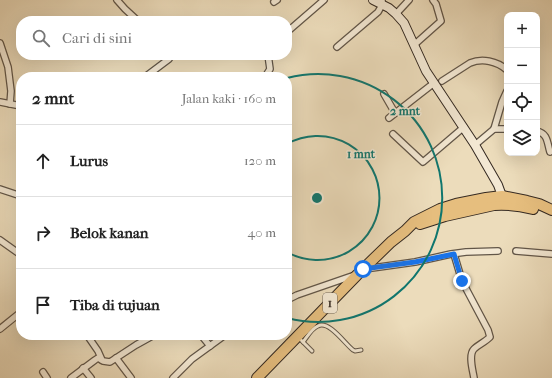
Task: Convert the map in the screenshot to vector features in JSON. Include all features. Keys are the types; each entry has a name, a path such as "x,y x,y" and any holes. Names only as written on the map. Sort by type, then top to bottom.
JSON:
{"highway":[{"name":"1","path":"257,378 300,339 360,272 391,242 421,217 440,209 486,202 502,196 539,204 552,210"},
{"name":"1","path":"486,202 525,207 552,215"}],"street":[{"path":"117,0 133,16"},
{"path":"292,28 324,0"},
{"path":"373,0 382,2 404,23 426,71 475,145 498,185 502,196"},
{"path":"396,14 409,0"},
{"path":"414,45 441,21 436,4 433,0"},
{"path":"337,47 378,12 382,2"},
{"path":"0,42 8,67 11,91 10,104"},
{"path":"152,72 168,60"},
{"path":"267,72 270,68 269,60"},
{"path":"442,82 474,61 488,61 504,68"},
{"path":"389,118 434,83"},
{"path":"384,94 395,113"},
{"path":"475,145 494,129 504,98"},
{"path":"0,102 16,105"},
{"path":"393,134 423,162 464,127"},
{"path":"494,129 504,129"},
{"path":"540,132 546,136 550,152"},
{"path":"0,190 16,195"},
{"path":"0,240 16,251"},
{"path":"292,298 360,272 466,252 498,251"},
{"path":"516,251 552,254"},
{"path":"454,254 462,281 488,330 490,337 474,348 471,353 474,378"},
{"path":"0,329 16,316"},
{"path":"91,340 102,360"},
{"path":"71,378 97,358 110,362 145,340"},
{"path":"205,340 210,346"},
{"path":"173,378 192,359 218,340"},
{"path":"116,358 131,378"},
{"path":"84,368 91,378"},
{"path":"43,372 47,378"}],"lane":[{"path":"312,351 300,339 321,324 326,325 338,334 353,350 361,350"}],"route":[{"path":"363,269 415,262 454,254 462,281"}]}
